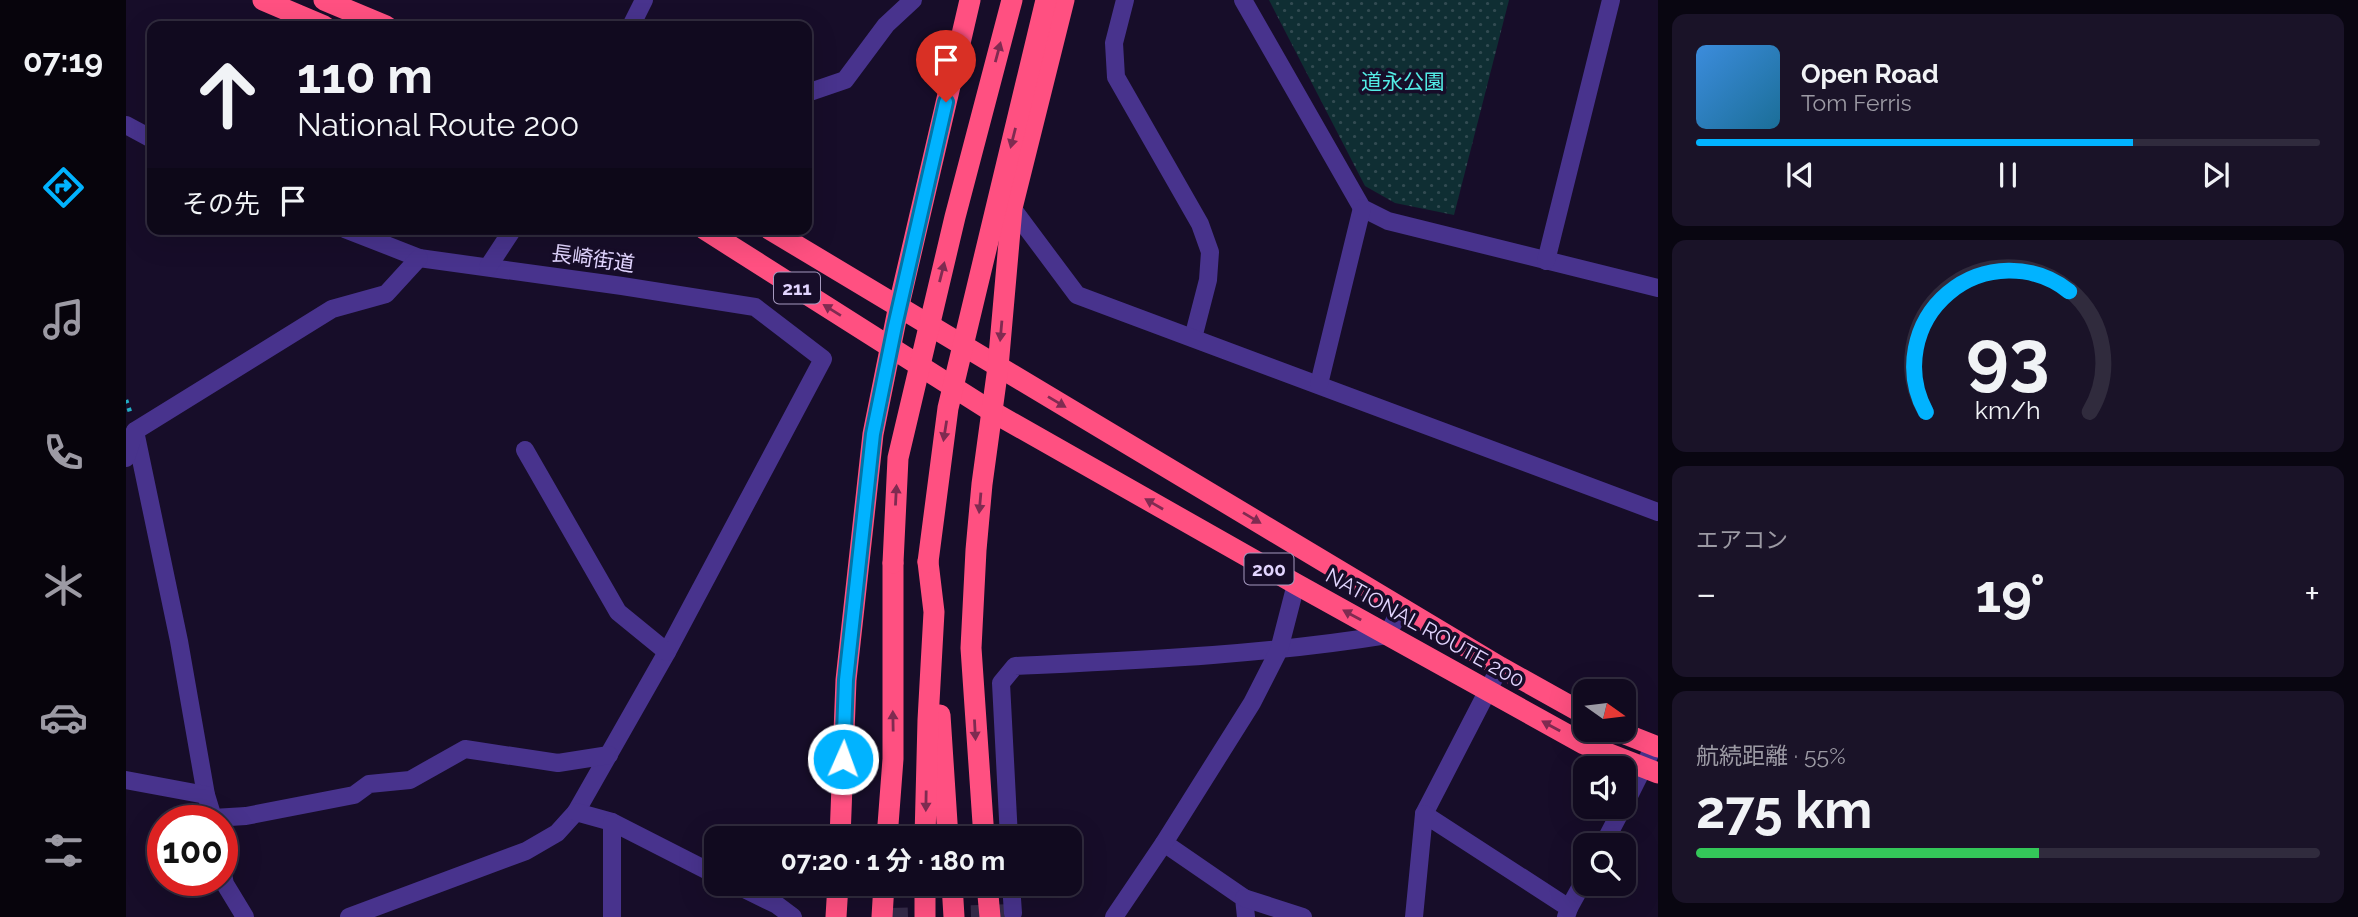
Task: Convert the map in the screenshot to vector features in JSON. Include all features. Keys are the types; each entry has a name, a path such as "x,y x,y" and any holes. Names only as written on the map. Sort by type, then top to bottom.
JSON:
{"highway":[{"path":"263,0 312,21"},
{"path":"324,0 374,21"},
{"path":"841,826 848,667 873,434 899,305 970,0"},
{"path":"888,826 893,760 893,563 898,458 952,230 1012,0"},
{"path":"947,826 934,612 928,562 948,408 1046,0"},
{"path":"983,826 971,648 976,550 991,411 999,367 1012,208 1064,0"},
{"name":"211","path":"714,235 890,346"},
{"name":"211","path":"779,235 899,305"},
{"name":"NATIONAL ROUTE 200","path":"899,305 1500,667 1573,708"},
{"name":"NATIONAL ROUTE 200","path":"890,346 991,411 1387,635 1584,744 1651,771"},
{"path":"925,826 934,612"},
{"path":"1636,739 1656,747"},
{"path":"836,917 837,896"},
{"path":"882,917 883,896"},
{"path":"925,896 925,917"},
{"path":"952,896 954,917"},
{"path":"988,896 990,917"}],"street":[{"path":"634,21 644,0"},
{"path":"812,91 845,80 886,25 913,0"},
{"path":"1125,0 1115,43 1116,77 1200,224 1210,252 1208,280 1193,338"},
{"path":"1242,0 1362,208 1388,221 1658,288"},
{"path":"1546,261 1611,0"},
{"path":"126,125 147,136"},
{"path":"1012,208 1077,295 1658,512"},
{"path":"1318,384 1362,208"},
{"name":"長崎街道","path":"360,235 419,258 755,307 823,359 667,652"},
{"path":"488,267 509,235"},
{"path":"126,458 135,431 332,309 386,295 419,258"},
{"path":"135,431 179,641 209,805"},
{"path":"349,917 526,850 557,833 576,812 667,652 618,612 524,450"},
{"path":"1114,917 1252,703 1279,650 1296,584"},
{"path":"1008,826 1001,683 1015,666 1279,650 1387,635 1402,607"},
{"path":"1415,917 1424,814 1500,667"},
{"path":"1636,790 1651,771 1656,747"},
{"path":"238,817 354,794 369,783 410,780 465,749 558,763 609,755"},
{"path":"126,780 206,795"},
{"path":"576,812 612,822 704,869"},
{"path":"1424,814 1567,912 1576,896"},
{"path":"612,822 612,917"},
{"path":"1164,843 1244,898 1303,917"},
{"path":"233,896 246,917"},
{"path":"759,896 793,917"},
{"path":"1012,896 1013,913"},
{"path":"1244,898 1247,917"}],"green space":[{"name":"道永公園","path":"1269,0 1509,0 1454,215 1395,203 1365,186"}],"tunnel":[{"path":"890,917 1013,913"}],"route":[{"path":"843,759 846,680 873,434 946,102"}]}
